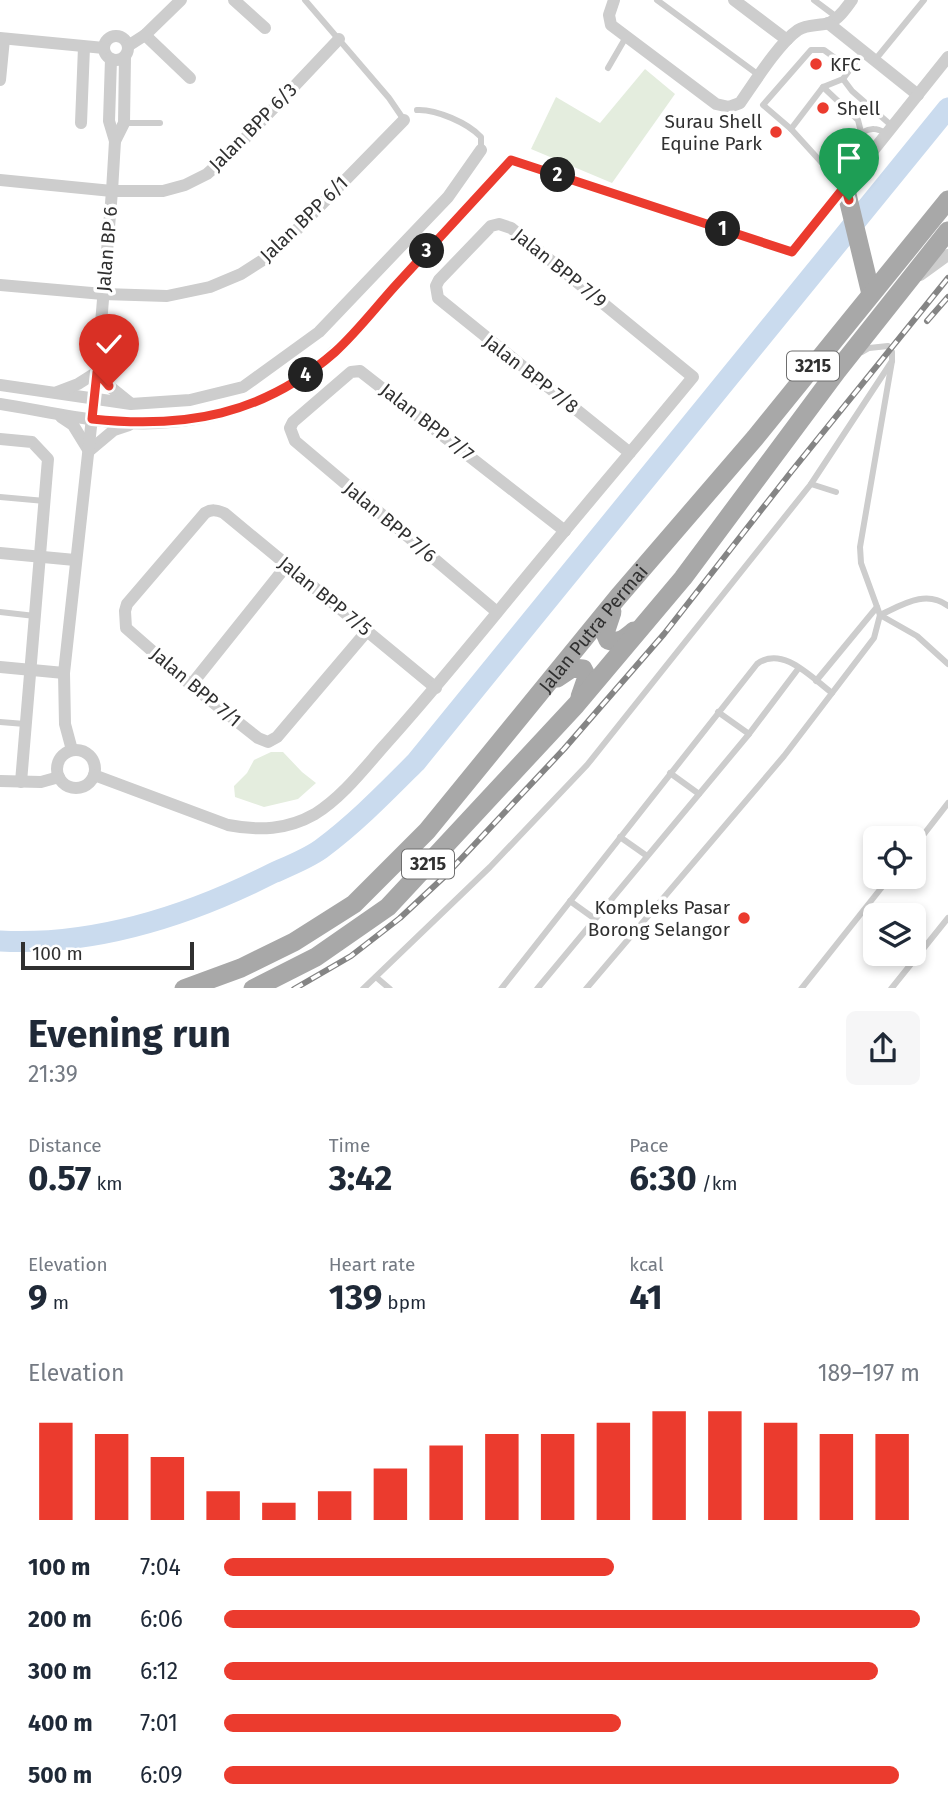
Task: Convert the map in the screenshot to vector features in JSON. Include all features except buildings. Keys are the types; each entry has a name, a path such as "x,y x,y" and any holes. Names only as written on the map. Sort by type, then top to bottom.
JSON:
{"main road":[{"path":"848,189 872,294"},
{"name":"Jalan Putra Permai","path":"187,988 242,968 284,948 354,904 427,831 618,597 755,438 948,200"},
{"name":"Jalan Putra Permai","path":"255,988 316,957 388,907 576,705 683,578 837,371 948,231"},
{"path":"618,597 606,625 607,640 616,642 625,639 651,617"},
{"path":"542,690 572,668 583,668 587,677 576,705"}],"street":[{"path":"0,80 2,38 84,47 107,53 118,60 181,0"},
{"path":"234,0 265,28"},
{"path":"614,0 609,15 610,22 626,37 716,104 729,107 740,103 787,40 798,30 833,20 852,0"},
{"path":"734,0 787,40"},
{"path":"833,20 862,53 918,95"},
{"path":"145,35 190,78"},
{"path":"115,36 123,38 126,51 124,122 115,141 109,121 107,53 107,40 115,36"},
{"name":"Jalan BPP 6/3","path":"0,180 112,191 163,191 185,185 207,174 234,150 339,39"},
{"path":"81,123 84,47"},
{"path":"0,404 133,424 206,418 257,402 296,383 336,351 511,160 792,252 848,189 890,130 948,57"},
{"path":"110,96 124,98"},
{"name":"Jalan BPP 6/1","path":"0,285 103,294 167,296 210,287 242,274 274,253 404,120"},
{"name":"Jalan BP 6","path":"72,750 65,724 64,673 97,372 115,141"},
{"path":"0,385 131,404 190,400 243,387 319,331 439,206 481,150"},
{"name":"Jalan BPP 7/9","path":"436,292 439,280 486,229 505,225 693,377 631,453"},
{"path":"904,286 948,255"},
{"name":"Jalan BPP 7/8","path":"436,292 441,303 631,453"},
{"name":"Jalan BPP 7/7","path":"290,428 293,422 351,372 360,371 565,531"},
{"path":"54,393 78,384 97,372 131,404"},
{"path":"50,412 73,425 89,451 114,430 133,424"},
{"name":"Jalan BPP 7/6","path":"290,428 295,441 497,612"},
{"path":"0,439 32,442 48,459 21,782"},
{"path":"94,775 228,825 272,829 296,824 334,800 436,688 631,453"},
{"name":"Jalan BPP 7/5","path":"126,628 127,604 205,513 211,510 223,513 436,688"},
{"path":"0,554 75,560"},
{"path":"191,685 287,565"},
{"name":"Jalan BPP 7/1","path":"126,628 191,685 258,738 268,742 277,737 367,631"},
{"path":"0,667 64,673"},
{"path":"72,750 83,751 92,759 94,775 81,787 68,786 59,777 59,761 72,750"},
{"path":"0,781 41,782 59,777"}],"lane":[{"path":"305,0 404,120"},
{"path":"657,0 760,76"},
{"path":"814,0 833,20"},
{"path":"874,61 924,0"},
{"path":"607,68 626,37"},
{"path":"840,160 822,163 791,129 764,105 811,50 824,50 850,69"},
{"path":"791,129 823,88 843,79 862,53"},
{"path":"843,79 852,92 890,130"},
{"path":"823,88 859,120 861,132"},
{"path":"416,110 435,112 471,128 481,137 481,150"},
{"path":"109,121 160,122"},
{"path":"848,189 839,167 840,160 861,132 873,129 890,130"},
{"path":"587,988 784,756 874,638 880,615 861,564 860,547 892,352 888,346 869,348 837,371"},
{"path":"364,988 490,867 587,765 811,484 892,361"},
{"path":"811,484 836,492"},
{"path":"0,498 45,502"},
{"path":"880,615 915,599 940,600 948,606"},
{"path":"816,681 877,607"},
{"path":"0,612 35,615"},
{"path":"880,615 917,636 948,664"},
{"path":"502,988 757,664 764,659 781,657 832,692"},
{"path":"538,988 749,734 799,668"},
{"path":"718,712 749,734"},
{"path":"0,722 25,724"},
{"path":"670,773 699,794"},
{"path":"926,831 948,803"},
{"path":"620,837 647,856"},
{"path":"802,988 880,889"},
{"path":"570,901 595,919"},
{"path":"892,988 948,918"},
{"path":"376,977 389,988"}],"green space":[{"path":"645,69 675,94 612,183 531,149 556,97 600,123"},
{"path":"271,752 283,752 316,783 298,799 264,807 235,797 234,786 247,773 254,760"}],"waterway":[{"path":"0,941 35,941 106,933 175,914 209,902 304,859 346,829 416,762 948,108"}],"railway":[{"path":"296,988 351,956 400,918 444,877 564,749 664,634 948,278"},
{"path":"927,321 948,297"}],"place":[{"name":"KFC","path":"816,64"},
{"name":"Shell","path":"823,108"},
{"name":"Surau Shell Equine Park","path":"776,132"},
{"name":"Kompleks Pasar Borong Selangor","path":"744,918"}],"route":[{"path":"109,386 97,372 92,419 133,424 206,418 257,402 296,383 336,351 511,160 792,252 845,186 849,200"}]}
